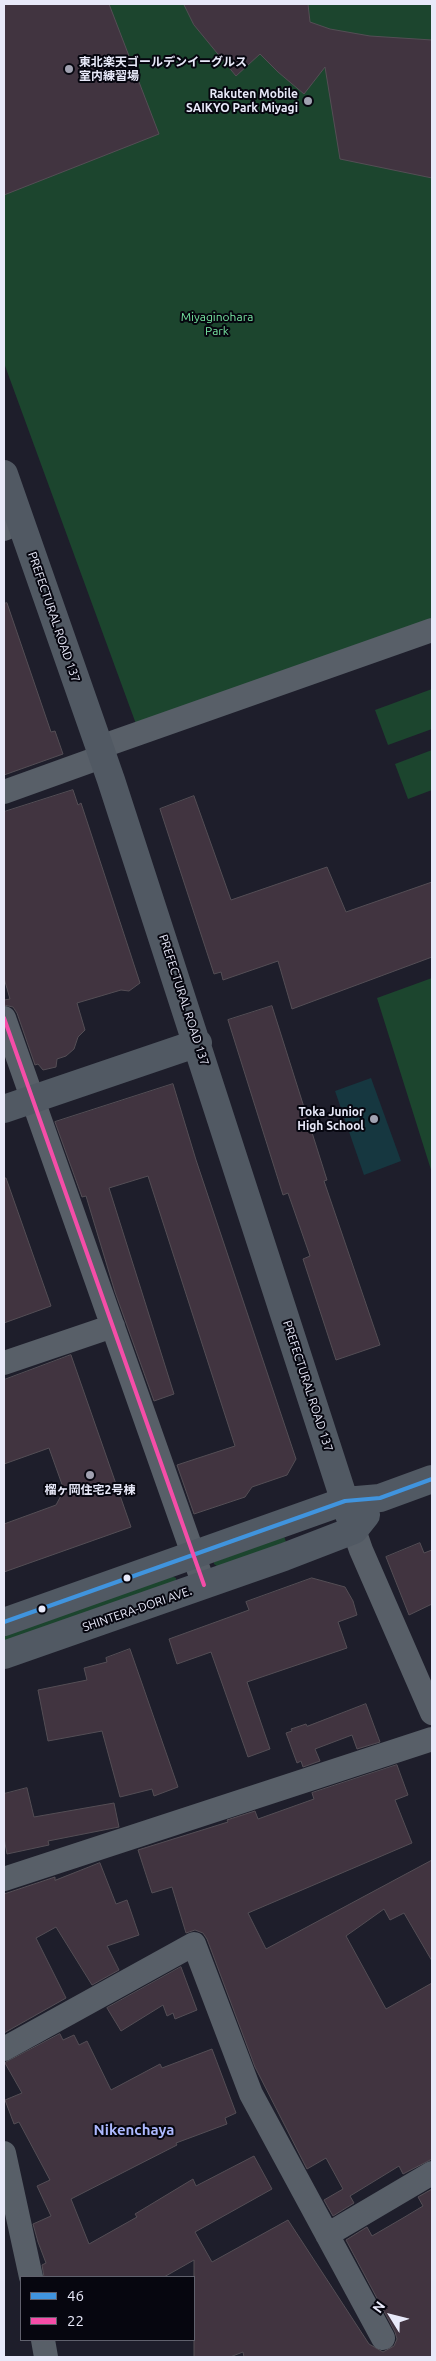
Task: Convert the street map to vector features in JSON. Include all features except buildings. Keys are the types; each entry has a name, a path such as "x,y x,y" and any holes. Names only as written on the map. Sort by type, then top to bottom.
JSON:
{"main road":[{"name":"PREFECTURAL ROAD 137","path":"4,474 13,525 102,752 198,1043 354,1530"},
{"path":"4,1109 198,1043"},
{"path":"4,1622 344,1501 380,1498 432,1479"},
{"path":"354,1530 380,1498"},
{"name":"SHINTERA-DORI AVE.","path":"4,1655 354,1530"}],"street":[{"path":"4,792 102,752 432,630"},
{"path":"4,1018 204,1585"},
{"path":"4,1364 113,1326"},
{"path":"354,1530 432,1713"},
{"path":"4,1879 432,1738"},
{"path":"4,2049 194,1944 251,2094 383,2338"},
{"path":"5,2165 31,2276"},
{"path":"327,2235 432,2173"},
{"path":"43,2341 46,2357"}],"green space":[{"name":"Miyaginohara Park","path":"4,4 432,4 432,621 136,724 4,363"},
{"path":"432,689 432,729 388,745 375,710"},
{"path":"432,750 432,790 408,799 395,764"},
{"path":"432,978 432,1173 377,998"},
{"path":"284,1536 286,1542 218,1567 214,1564 214,1562"},
{"path":"171,1576 176,1578 176,1581 4,1643 4,1636"}],"water":[{"path":"371,1078 401,1161 364,1175 335,1091"}],"transit line":[{"name":"22","path":"4,1018 204,1585"},
{"name":"46","path":"4,1622 345,1501 380,1498 432,1479"}],"place":[{"name":"東北楽天ゴールデンイーグルス 室内練習場","path":"69,69"},
{"name":"Rakuten Mobile SAIKYO Park Miyagi","path":"308,101"},
{"name":"Toka Junior High School","path":"374,1119"},
{"name":"榴ヶ岡住宅2号棟","path":"90,1475"}],"district":[{"name":"Nikenchaya","path":"134,2130"}]}
